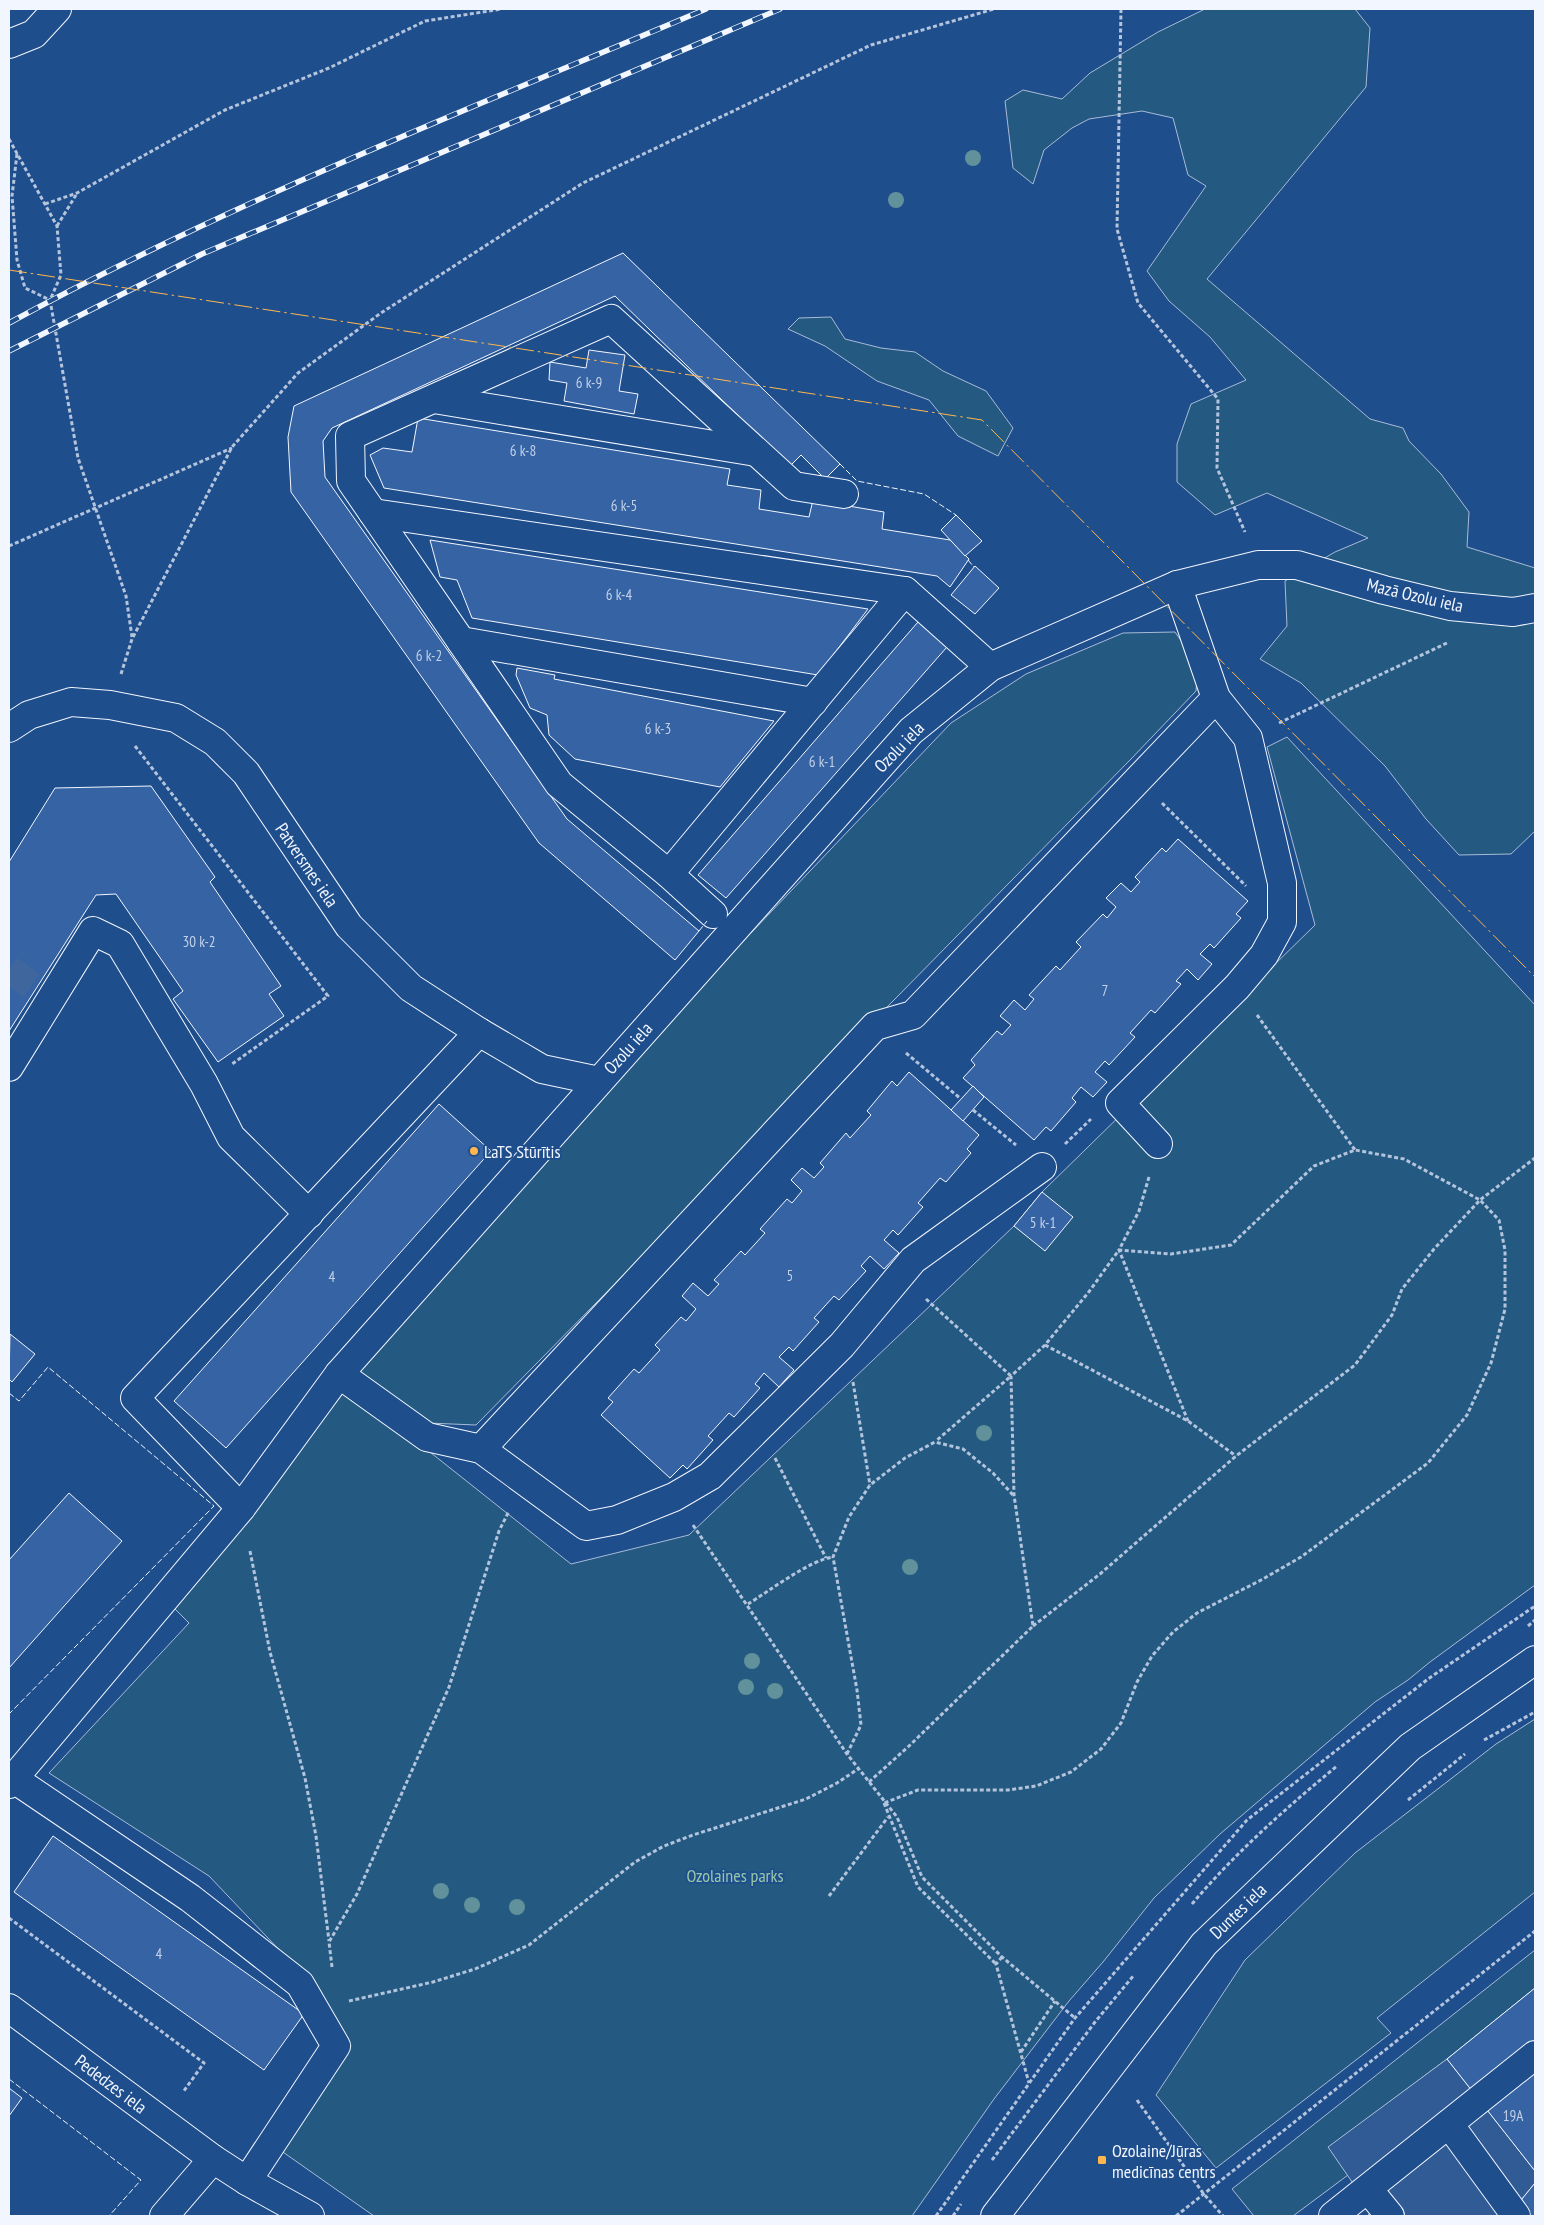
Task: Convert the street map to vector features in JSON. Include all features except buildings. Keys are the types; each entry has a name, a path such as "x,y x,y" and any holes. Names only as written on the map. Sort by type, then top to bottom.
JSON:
{"street":[{"path":"9,44 34,34 57,9"},
{"path":"713,914 669,874 559,784 351,481 350,436 611,319 794,486 844,494"},
{"path":"434,398 756,452"},
{"path":"373,513 905,591 990,667"},
{"name":"Ozolu iela","path":"11,1782 241,1508 339,1374 911,731 990,667 1176,584 1258,565 1297,565"},
{"name":"Mazā Ozolu iela","path":"1297,565 1384,590 1450,606 1513,612 1535,608"},
{"path":"1158,1144 1120,1102 1237,987 1264,955 1282,922 1282,884 1248,738 1216,698 1176,584"},
{"path":"669,874 905,591"},
{"path":"461,641 813,702"},
{"path":"481,1449 875,1026 913,1014 1216,698"},
{"name":"Patversmes iela","path":"9,728 29,715 71,702 110,705 176,718 215,742 246,773 349,926 411,988 542,1069 599,1081"},
{"path":"9,1067 43,994 93,931 120,944 204,1084 232,1136 309,1214"},
{"path":"241,1508 135,1398 480,1032"},
{"path":"339,1374 427,1437 481,1449 586,1526 617,1520 674,1497 710,1476 842,1345 914,1260 1051,1158"},
{"name":"Duntes iela","path":"995,2216 1204,1944 1410,1747 1535,1660"},
{"path":"11,1782 213,1917 300,1984 336,2046 247,2182"},
{"name":"Pededzes iela","path":"9,2008 213,2159 247,2182 310,2216"},
{"path":"1333,2216 1535,2055"},
{"path":"1449,2124 1516,2216"},
{"path":"164,2216 213,2159"},
{"path":"1368,2189 1390,2216"}],"path":[{"path":"45,204 77,193 225,110 329,68 426,20 502,9"},
{"path":"204,1084 328,996 122,730 110,705 132,639 232,447 298,373 381,312 583,182 871,45 994,9"},
{"path":"1122,9 1117,228 1138,303 1218,399 1217,468 1258,565"},
{"path":"9,139 57,226 61,275 50,300 78,458 126,596 132,639"},
{"path":"18,153 10,198 16,260 25,288 50,300"},
{"path":"57,226 77,193"},
{"path":"9,546 232,447"},
{"path":"1248,738 1451,641"},
{"path":"1138,779 1282,922"},
{"path":"1237,987 1355,1150"},
{"path":"875,1026 961,1099"},
{"path":"973,1110 1051,1158 1092,1118 1120,1102"},
{"path":"847,1754 861,1725 857,1690 833,1557 849,1517 870,1485 905,1458 935,1442 1011,1376 1045,1345 1088,1294 1119,1250 1140,1211 1158,1144"},
{"path":"884,1803 918,1790 1008,1790 1036,1786 1071,1772 1101,1749 1121,1723 1137,1682 1152,1656 1173,1632 1197,1613 1301,1557 1428,1463 1467,1415 1491,1363 1505,1309 1505,1250 1499,1220 1480,1200 1404,1159 1355,1150 1314,1166 1231,1245 1171,1254 1119,1250"},
{"path":"869,1782 1033,1626 1100,1574 1236,1456 1355,1365 1392,1315 1402,1289 1434,1249 1480,1200 1535,1158"},
{"path":"1119,1250 1188,1422"},
{"path":"900,1276 1011,1376 1014,1495 1033,1626"},
{"path":"842,1345 855,1388 870,1485"},
{"path":"1045,1345 1188,1422 1236,1456"},
{"path":"759,1427 826,1558"},
{"path":"935,1442 963,1449 992,1472 1014,1495"},
{"path":"329,1942 357,1894 449,1687 499,1531 523,1480"},
{"path":"674,1497 748,1604 847,1754 884,1803 897,1816 922,1877 1002,1957 1075,2018"},
{"path":"241,1508 270,1652 305,1778 316,1836 332,1968"},
{"path":"748,1604 826,1558 833,1557"},
{"path":"1484,1740 1535,1712"},
{"path":"1407,1801 1468,1751"},
{"path":"316,2012 335,2004 433,1982 475,1969 529,1945 628,1868 657,1850 693,1835 806,1799 858,1769"},
{"path":"884,1803 888,1817 918,1887 996,1964 1029,2084"},
{"path":"829,1896 888,1817"},
{"path":"9,1918 204,2063 182,2092"},
{"path":"1176,2216 1535,1932"},
{"path":"996,1964 1002,1957"},
{"path":"1020,2052 1055,2001"},
{"path":"1137,2100 1203,2194 1223,2216"}],"green space":[{"path":"1205,9 1355,9 1370,28 1366,87 1207,279 1370,419 1403,428 1409,441 1441,474 1469,512 1467,547 1535,568 1535,831 1511,854 1459,855 1426,819 1385,766 1301,683 1260,659 1287,626 1285,581 1335,552 1368,538 1267,493 1215,515 1177,482 1177,444 1191,404 1246,380 1210,337 1169,301 1147,271 1206,186 1188,175 1173,118 1142,111 1089,119 1072,128 1044,150 1033,184 1013,168 1005,101 1023,90 1062,99 1090,73 1158,32"},
{"path":"831,317 845,339 881,348 915,352 943,371 986,391 1013,428 998,456 958,436 929,400 877,381 825,346 788,329 799,318"},
{"path":"1175,632 1198,665 1196,691 476,1425 428,1423 354,1372 690,997 951,723 1026,674 1123,633"},
{"name":"Ozolaines parks","path":"1287,737 1535,1005 1535,1585 1408,1680 1375,1702 1220,1834 1154,1898 1069,2001 994,2099 912,2216 374,2216 280,2150 347,2047 306,1978 209,1876 49,1773 189,1623 171,1605 248,1514 348,1387 571,1564 689,1535 1014,1226 1042,1192 1315,925 1267,747"},
{"path":"1535,1719 1535,1892 1377,2018 1391,2033 1216,2168 1156,2095 1245,1960 1355,1853 1496,1744"},
{"path":"1535,1950 1535,1988 1447,2059 1329,2147 1348,2175 1293,2216 1254,2216 1232,2189"}],"shaded area":[{"path":"1447,2059 1535,2171 1535,2183 1508,2216 1367,2216 1372,2211 1328,2147"}],"tunnel":[{"path":"9,969 36,989"}],"railway":[{"path":"9,323 180,236 266,196 706,9"},
{"path":"9,351 202,254 780,9"}],"fence":[{"path":"840,464 857,481 924,494 956,515"},
{"path":"968,560 974,567"},
{"path":"699,931 707,921"},
{"path":"9,1393 19,1401 48,1367 214,1506 9,1714"},
{"path":"9,2079 141,2180 109,2216"}],"power":[{"path":"9,270 982,420 1535,977"}],"place":[{"name":"LaTS Stūrītis","path":"474,1151"},
{"name":"Ozolaine/Jūras medicīnas centrs","path":"1102,2160"}]}
